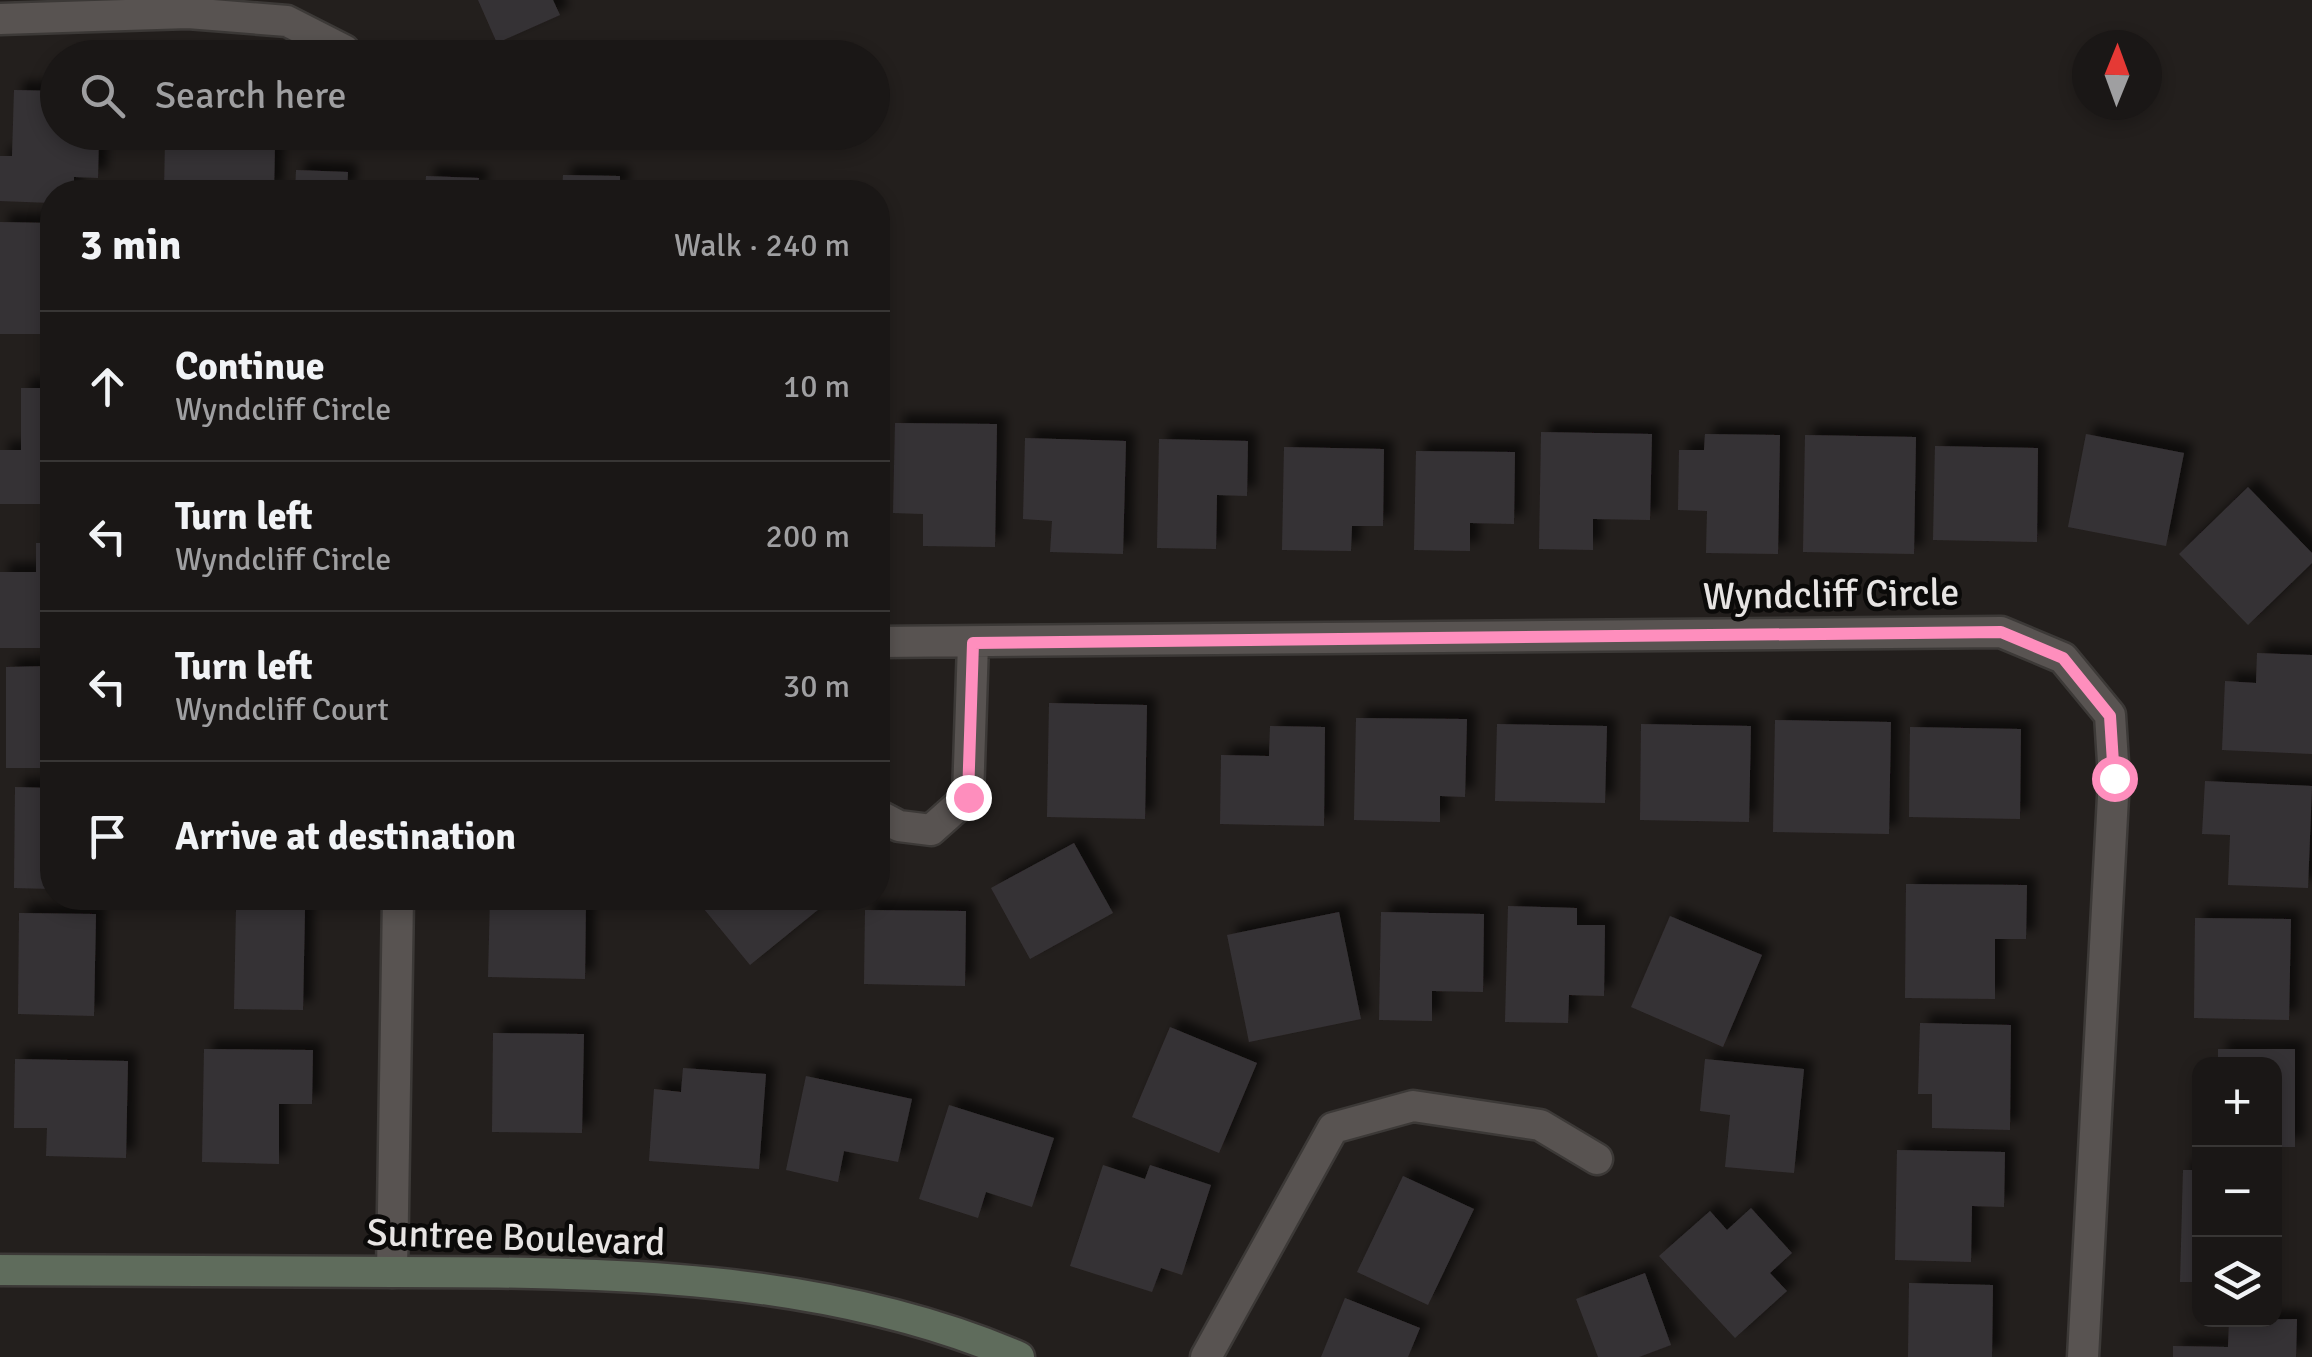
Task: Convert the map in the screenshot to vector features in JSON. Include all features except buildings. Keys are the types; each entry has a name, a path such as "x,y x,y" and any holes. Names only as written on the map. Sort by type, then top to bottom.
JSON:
{"street":[{"path":"0,18 188,14 287,22 324,40"},
{"name":"Wyndcliff Circle","path":"890,642 2001,632 2063,658 2110,716 2114,778 2083,1357"},
{"path":"890,822 931,830 968,797 973,643"},
{"path":"392,1272 398,910"},
{"path":"1206,1357 1333,1128 1413,1106 1540,1124 1597,1159"},
{"name":"Suntree Boulevard","path":"0,1270 587,1272 813,1295 948,1326 1019,1357"}],"route":[{"path":"968,797 973,643 2001,632 2063,658 2110,716 2114,778"}]}
